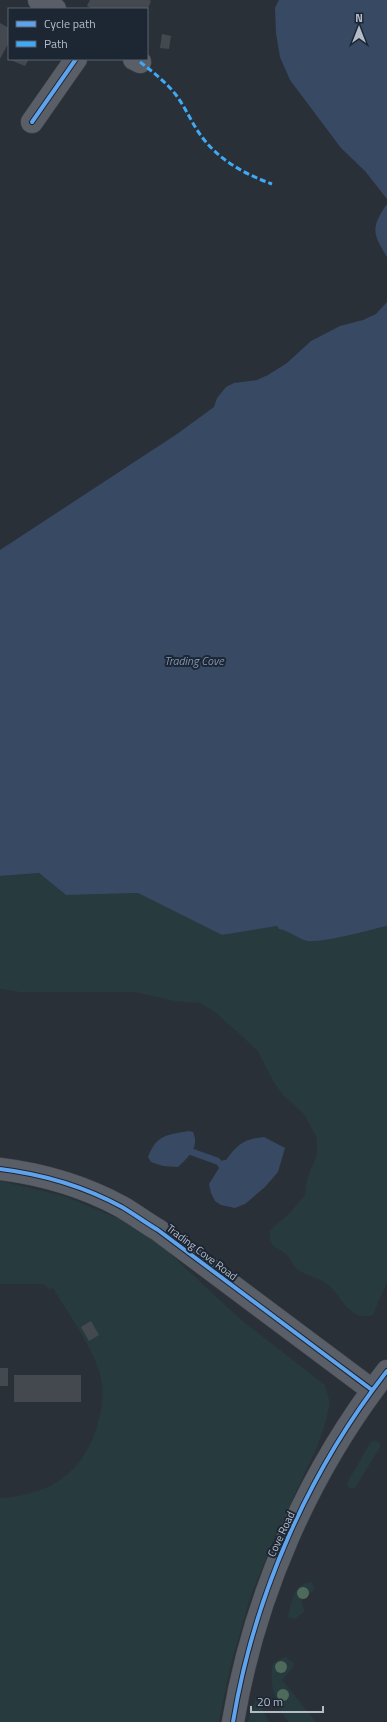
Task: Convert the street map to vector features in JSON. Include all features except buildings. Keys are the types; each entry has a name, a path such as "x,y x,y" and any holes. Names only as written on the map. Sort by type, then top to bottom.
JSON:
{"street":[{"path":"39,0 53,8"},
{"path":"32,122 75,60"},
{"name":"Trading Cove Road","path":"0,1169 44,1178 85,1190 122,1207 158,1230 372,1390"},
{"name":"Cove Road","path":"232,1722 251,1638 272,1576 314,1486 337,1444 372,1390 387,1371"}],"green space":[{"path":"39,873 66,895 138,893 222,935 277,926 279,929 287,931 304,940 315,941 387,926 387,1282 373,1315 358,1315 352,1312 328,1285 298,1270 290,1258 274,1246 270,1241 270,1230 289,1214 305,1195 307,1179 317,1155 317,1138 304,1114 283,1095 273,1081 257,1050 215,1012 200,1003 175,1001 135,992 20,992 0,989 0,876"},
{"path":"0,1181 64,1196 120,1219 163,1247 240,1319 325,1385 330,1403 325,1424 317,1447 274,1539 250,1598 230,1668 219,1722 0,1722 0,1498 36,1492 64,1477 76,1466 93,1437 99,1419 102,1401 102,1383 90,1349 53,1288 49,1289 43,1284 0,1284"},
{"path":"374,1440 380,1443 380,1447 355,1488 349,1488 347,1483 370,1443"},
{"path":"310,1582 313,1583 314,1590 301,1601 305,1611 295,1619 288,1617 296,1591 304,1584"},
{"path":"285,1657 293,1662 294,1666 282,1680 316,1722 288,1722 280,1708 272,1686 272,1671 273,1663"},
{"path":"256,1697 269,1722 248,1722"}],"water":[{"path":"279,0 387,0 387,199 365,171 341,148 290,80 280,57 276,33 275,8"},
{"path":"387,204 387,257 378,242 375,230 378,219"},
{"name":"Trading Cove","path":"387,302 387,926 315,941 304,940 287,931 279,929 277,926 222,935 138,893 66,895 39,873 0,876 0,550 177,434 214,407 217,398 226,387 234,383 257,380 268,375 287,363 311,341 340,326 363,320 376,314"},
{"path":"189,1131 193,1132 195,1138 194,1147 189,1156 178,1167 163,1166 151,1162 148,1157 151,1149 159,1140 169,1135"},
{"path":"264,1137 285,1148 278,1172 265,1187 245,1204 235,1208 221,1205 215,1201 209,1184 219,1168 216,1163 217,1161 226,1160 242,1143 251,1139"}],"waterway":[{"path":"192,1152 217,1161"}],"marked path":[{"path":"140,62 159,77 172,90 183,105 198,132 209,146 234,166 252,176 272,184"}],"cycle path":[{"path":"32,122 75,60"},
{"path":"0,1169 31,1174 62,1182 93,1193 122,1207 158,1230 372,1390"},
{"path":"233,1722 242,1675 255,1628 270,1582 288,1537 309,1493 333,1451 359,1410 387,1371"}]}
